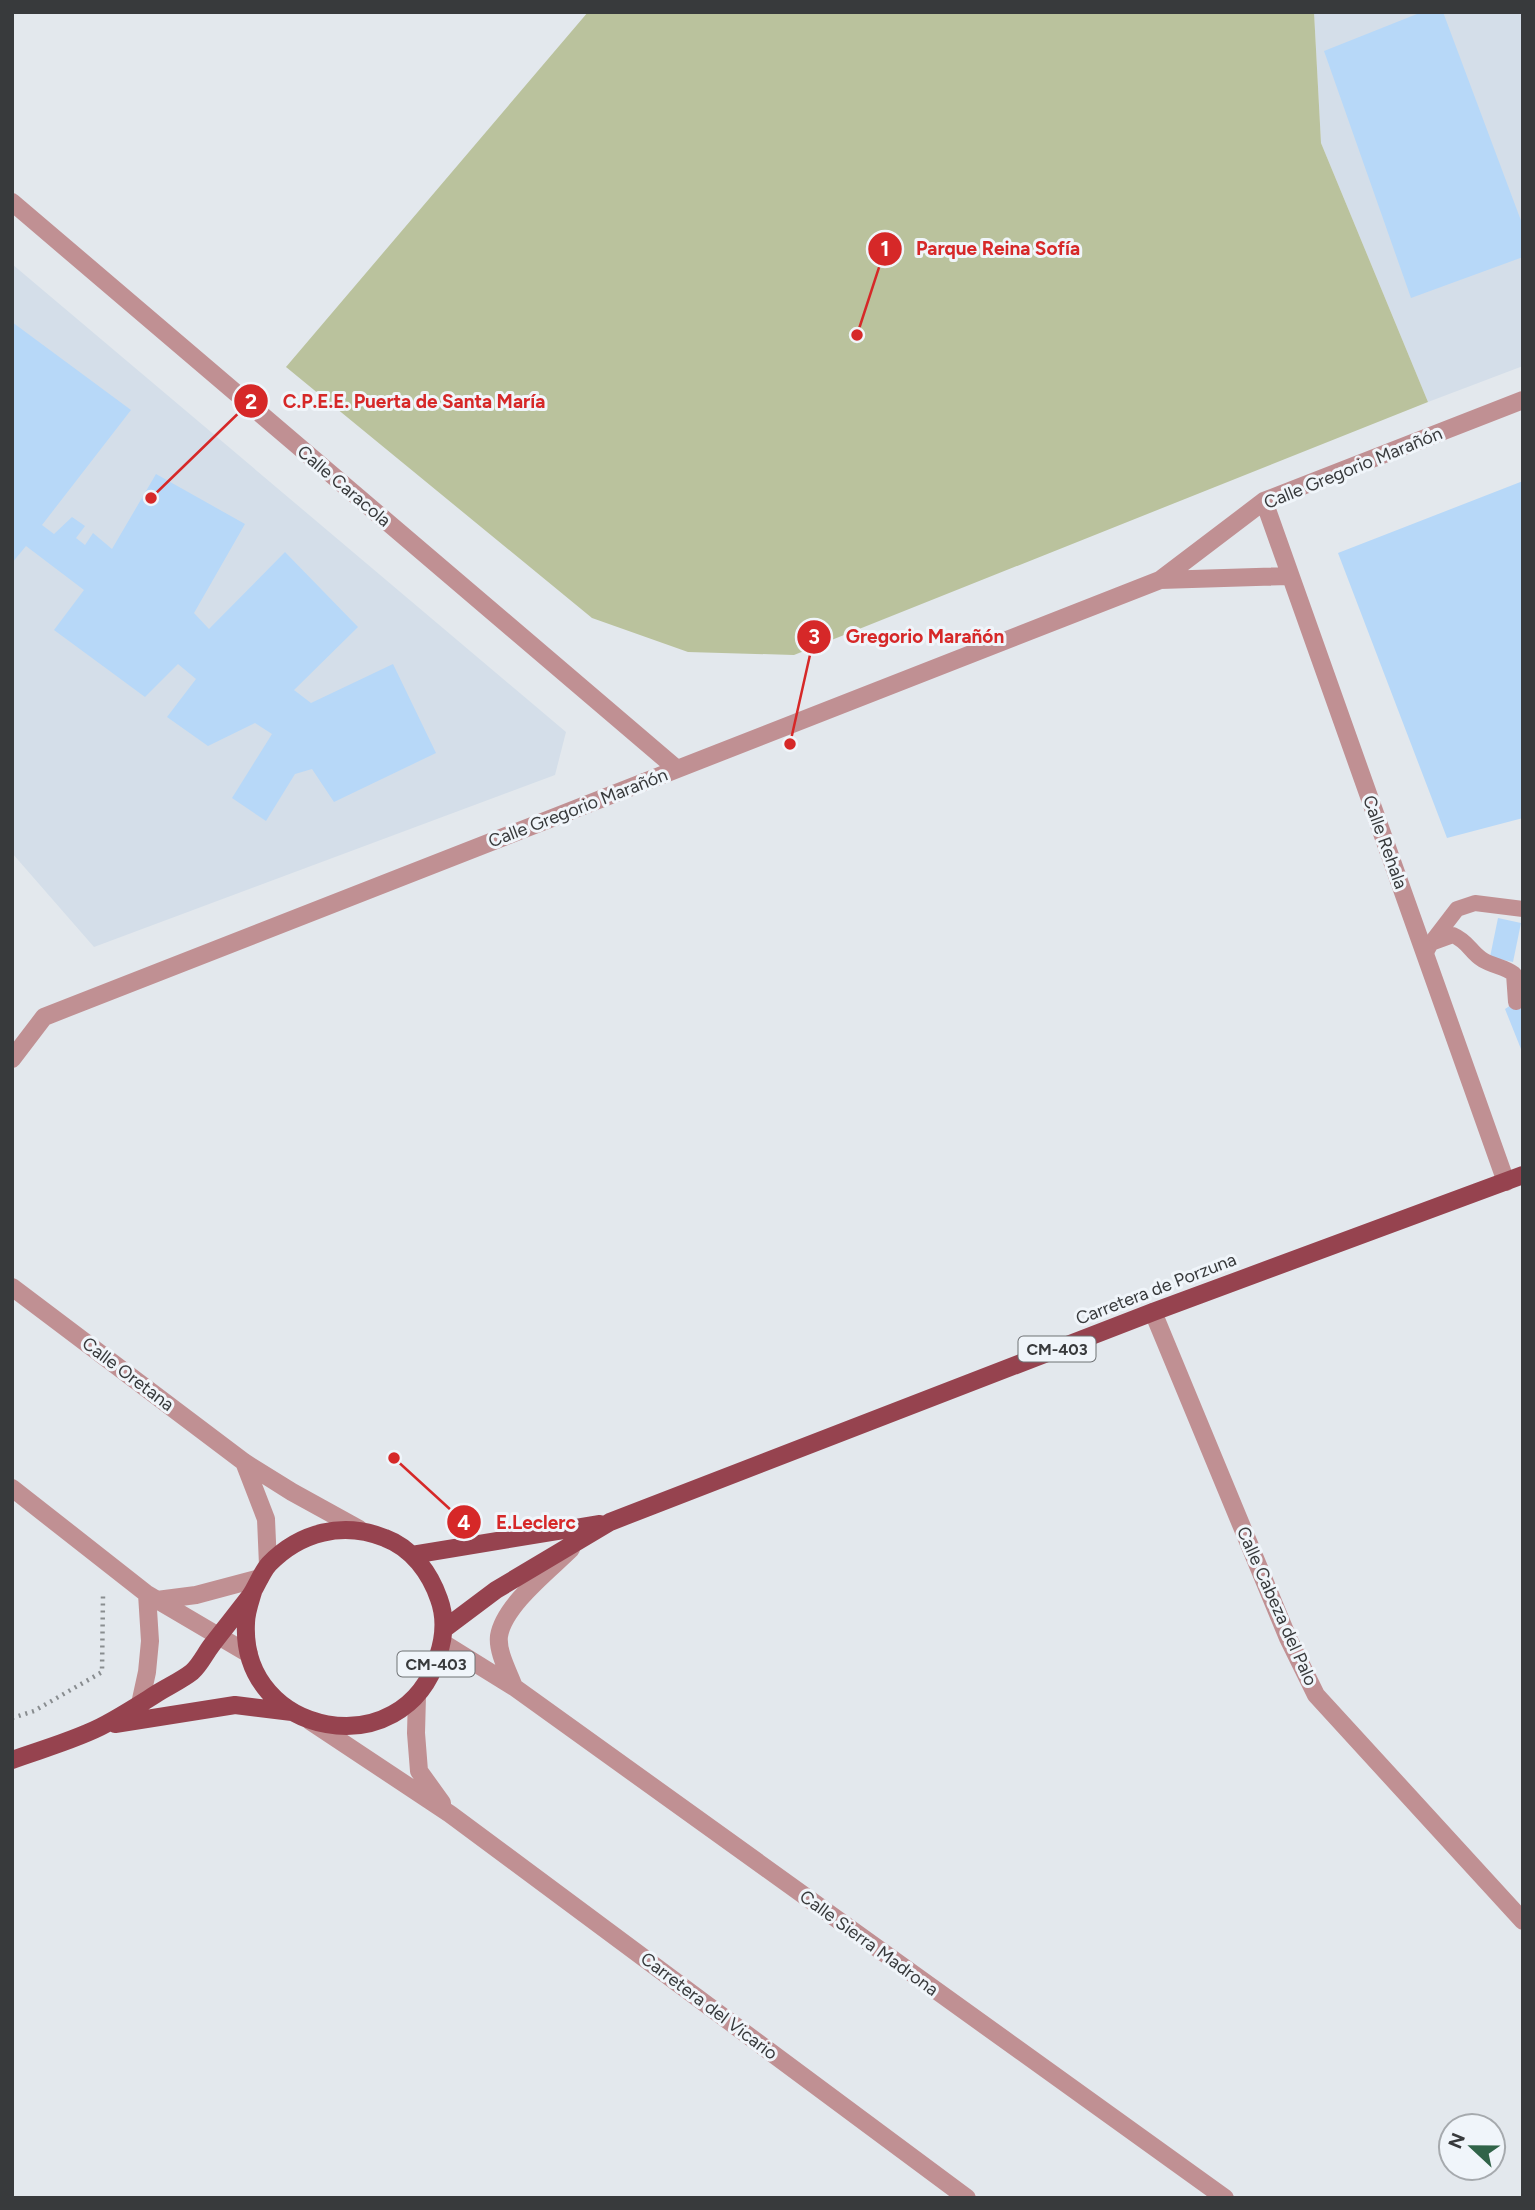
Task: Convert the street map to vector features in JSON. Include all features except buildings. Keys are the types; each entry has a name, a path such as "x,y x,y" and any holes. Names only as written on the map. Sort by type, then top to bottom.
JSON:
{"main road":[{"name":"Carretera de Porzuna","path":"443,1636 496,1590 610,1522 1153,1312 1514,1179"},
{"name":"Carretera de Porzuna","path":"412,1555 610,1522"},
{"name":"CM-403","path":"12,1760 105,1725 192,1671 260,1578 293,1543 325,1531 359,1529 387,1538 412,1555 430,1577 440,1602 443,1636 434,1671 417,1696 394,1714 367,1724 338,1727 310,1721 292,1712 273,1696 259,1677 249,1654 246,1623 260,1578"},
{"name":"CM-403","path":"105,1725 235,1705 292,1712"}],"street":[{"name":"Calle Caracola","path":"12,202 677,769"},
{"name":"Calle Gregorio Marañón","path":"12,1059 44,1017 1160,580 1264,502 1523,400"},
{"name":"Calle Rehala","path":"1264,502 1514,1179"},
{"name":"Calle Gregorio Marañón","path":"1160,580 1290,576"},
{"name":"Calle Oretana","path":"12,1287 244,1462 359,1529"},
{"name":"Calle Cabeza del Palo","path":"1153,1312 1287,1638 1316,1695 1523,1921"},
{"path":"152,1597 196,1595 260,1578 266,1519 244,1462"},
{"path":"12,1488 152,1597 249,1654"},
{"path":"514,1688 503,1658 499,1636 509,1612 581,1540"},
{"path":"140,1704 147,1672 152,1597"},
{"name":"Calle Sierra Madrona","path":"443,1636 1224,2198"},
{"name":"Carretera del Vicario","path":"417,1696 419,1771 450,1814"},
{"name":"Carretera del Vicario","path":"310,1721 450,1814 967,2198"}],"lane":[{"path":"1428,949 1457,909 1475,903 1521,910"},
{"path":"1428,949 1453,935 1465,940 1476,955 1486,962 1515,971 1516,1002"}],"path":[{"path":"12,1718 34,1711 102,1672 103,1560"}],"shaded area":[{"path":"1314,12 1523,12 1523,366 1428,402 1321,143"},
{"path":"12,264 566,732 555,775 94,947 12,853"}],"green space":[{"path":"588,12 1314,12 1321,143 1428,402 794,655 688,652 592,618 286,367"}],"place":[{"name":"Parque Reina Sofía","path":"857,335"},
{"name":"C.P.E.E. Puerta de Santa María","path":"151,498"},
{"name":"Gregorio Marañón","path":"790,744"},
{"name":"E.Leclerc","path":"394,1458"}]}
